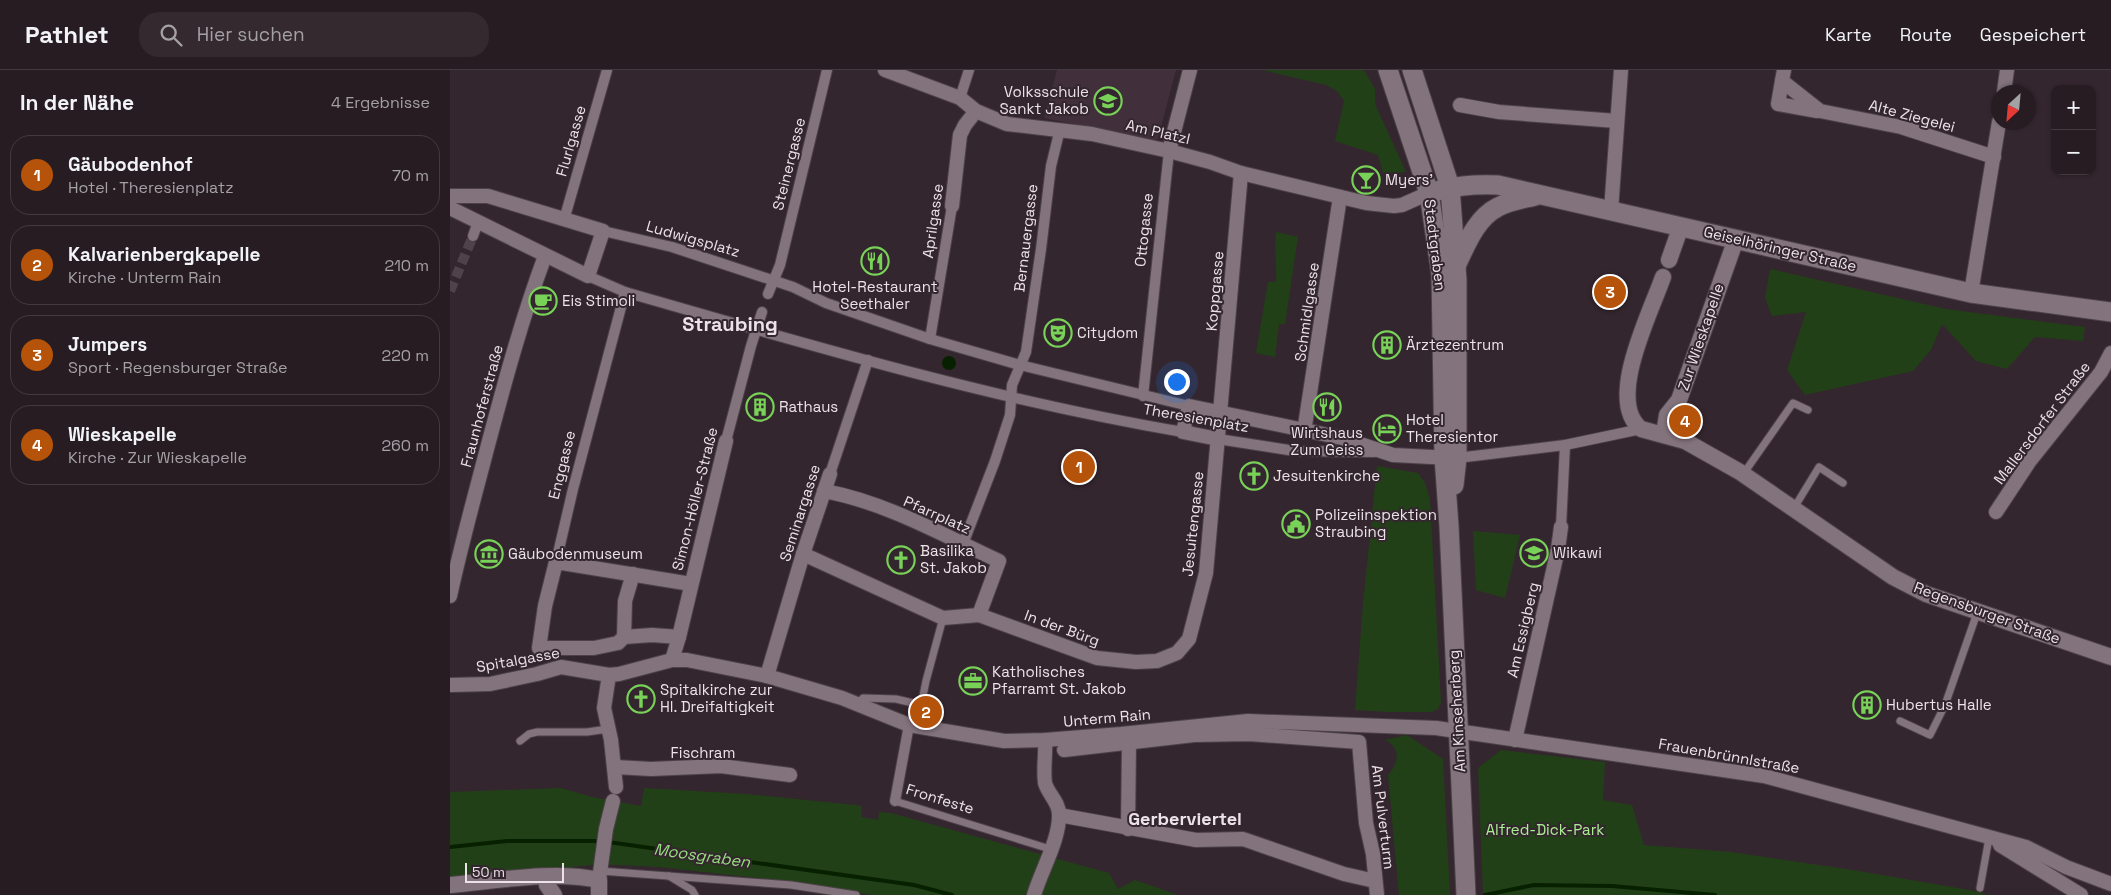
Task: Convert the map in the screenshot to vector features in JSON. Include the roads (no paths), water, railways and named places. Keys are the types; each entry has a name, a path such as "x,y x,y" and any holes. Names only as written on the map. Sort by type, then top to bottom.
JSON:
{"main road":[{"name":"Stadtgraben","path":"1388,70 1429,193 1441,274 1450,458"},
{"name":"Stadtgraben","path":"1412,70 1450,187 1456,268 1450,458"},
{"name":"Geiselhöringer Straße","path":"1429,193 1450,187 1472,184 1498,186 1971,293 2111,312"},
{"path":"1456,268 1473,232 1492,211 1508,203 1540,195"},
{"name":"Am Kinseherberg","path":"1450,458 1449,526 1466,895"}],"street":[{"name":"Flurlgasse","path":"564,220 607,70"},
{"name":"Steinergasse","path":"768,294 780,265 827,70"},
{"name":"Am Platzl","path":"885,70 960,98 976,111 1007,124 1036,128 1060,128 1169,151 1241,173 1366,203 1402,205 1429,193"},
{"path":"960,98 969,70"},
{"name":"Ottogasse","path":"1143,396 1169,151 1190,70"},
{"path":"1611,211 1621,70"},
{"path":"2005,85 2007,70"},
{"name":"Alte Ziegelei","path":"1783,75 1820,111"},
{"name":"Alte Ziegelei","path":"1783,75 1778,104 1901,127 1994,157"},
{"path":"1460,105 1499,112 1616,121"},
{"name":"Aprilgasse","path":"930,339 952,206 960,135 976,111"},
{"name":"Bernauergasse","path":"1020,365 1026,352 1051,166 1060,128"},
{"path":"1971,293 1998,130"},
{"name":"Koppgasse","path":"1218,439 1241,173"},
{"name":"Ludwigsplatz","path":"450,196 488,196 603,231 672,246 774,280"},
{"name":"Schmidlgasse","path":"1304,432 1340,197"},
{"path":"450,208 545,256 625,292 756,330"},
{"path":"473,236 478,222"},
{"path":"1669,260 1681,226"},
{"path":"588,276 603,231"},
{"name":"Zur Wieskapelle","path":"1664,434 1667,415 1679,400 1736,239"},
{"name":"Fraunhoferstraße","path":"450,596 454,560 519,335 545,256"},
{"path":"1641,429 1632,420 1629,412 1627,383 1631,365 1663,277"},
{"name":"Theresienplatz","path":"774,280 826,303 930,339 1020,365 1143,396 1304,432 1342,438 1379,452 1393,455 1450,458"},
{"name":"Enggasse","path":"624,637 618,642 594,648 539,648 545,606 575,480 625,292"},
{"name":"Simon-Höller-Straße","path":"672,660 726,441 762,312"},
{"name":"Theresienplatz","path":"756,330 1011,398 1128,423 1295,451 1379,452"},
{"name":"Mallersdorfer Straße","path":"1996,512 2029,462 2101,372 2111,353"},
{"name":"Seminargasse","path":"767,676 803,554 868,360"},
{"path":"962,544 995,461 1010,415 1012,385 1020,365"},
{"path":"1183,432 1189,406"},
{"path":"1450,458 1565,444 1641,429"},
{"name":"Regensburger Straße","path":"1641,429 1685,441 1743,474 1893,577 1926,594 1977,613 2111,657"},
{"name":"Jesuitengasse","path":"1197,611 1206,573 1218,439"},
{"path":"1561,526 1565,444"},
{"name":"Pfarrplatz","path":"824,491 849,495 999,560 979,615"},
{"name":"Am Essigberg","path":"1515,740 1558,549 1561,526"},
{"path":"803,554 943,618 979,615"},
{"path":"556,562 691,584"},
{"path":"633,574 625,601 624,637 679,636"},
{"name":"In der Bürg","path":"979,615 1097,658 1136,662 1157,661 1177,653 1189,639 1197,611"},
{"name":"Spitalgasse","path":"450,685 490,684 561,667 609,675 619,674 672,660 687,660 767,676"},
{"path":"609,675 604,708 615,767 616,787"},
{"name":"Unterm Rain","path":"767,676 858,704 910,725 1004,740 1045,740 1248,728 1436,728 1459,732"},
{"name":"Fronfeste","path":"895,801 910,725"},
{"path":"1064,750 1248,728"},
{"name":"Am Pulverturm","path":"1248,728 1358,742 1366,824 1373,854 1378,895"},
{"name":"Frauenbrünnlstraße","path":"1459,732 1623,754 1764,776 2026,847 2066,867 2111,884"},
{"path":"1034,895 1056,833 1059,815 1058,808 1045,781 1045,740"},
{"path":"1128,829 1129,743"},
{"name":"Fischram","path":"615,767 652,769 721,766 790,775"},
{"path":"450,885 526,877 584,877 599,882 602,851 613,801"},
{"path":"1059,815 1196,840 1243,839 1344,874 1375,881"},
{"name":"Frauenbrünnlstraße","path":"1988,838 2081,895"},
{"path":"546,878 547,885 554,895"}],"lane":[{"path":"1743,474 1793,404 1808,410"},
{"path":"1794,509 1819,467 1843,483"},
{"path":"1900,721 1930,735 1945,705 1977,613"},
{"path":"858,704 863,698 896,699 913,704 922,701 943,618"},
{"path":"520,741 529,734 537,732 587,732 608,729"},
{"name":"Fronfeste","path":"895,801 1050,849"},
{"path":"1980,888 1988,838"},
{"path":"666,875 692,890 695,895"},
{"path":"599,882 666,875 791,885 856,895"}],"waterway":[{"name":"Moosgraben","path":"450,847 507,841 601,841"},
{"name":"Moosgraben","path":"608,842 914,885 952,895"},
{"path":"1485,895 1534,885 1612,886 1715,895"}],"tunnel":[{"path":"450,291 473,236"}],"place":[{"name":"Volksschule Sankt Jakob","path":"1108,101"},
{"name":"Myers'","path":"1366,180"},
{"name":"Hotel-Restaurant Seethaler","path":"875,261"},
{"name":"Jumpers","path":"1610,292"},
{"name":"Eis Stimoli","path":"543,301"},
{"name":"Citydom","path":"1058,333"},
{"name":"Ärztezentrum","path":"1387,345"},
{"name":"Rathaus","path":"760,407"},
{"name":"Wirtshaus Zum Geiss","path":"1327,407"},
{"name":"Wieskapelle","path":"1685,421"},
{"name":"Hotel Theresientor","path":"1387,429"},
{"name":"Gäubodenhof","path":"1079,467"},
{"name":"Jesuitenkirche","path":"1254,476"},
{"name":"Polizeiinspektion Straubing","path":"1296,524"},
{"name":"Wikawi","path":"1534,553"},
{"name":"Gäubodenmuseum","path":"489,554"},
{"name":"Basilika St. Jakob","path":"901,560"},
{"name":"Katholisches Pfarramt St. Jakob","path":"973,681"},
{"name":"Spitalkirche zur Hl. Dreifaltigkeit","path":"641,699"},
{"name":"Hubertus Halle","path":"1867,705"},
{"name":"Kalvarienbergkapelle","path":"926,712"}],"district":[{"name":"Straubing","path":"730,324"},
{"name":"Gerberviertel","path":"1185,819"}],"park label":[{"name":"Alfred-Dick-Park","path":"1545,830"}]}
